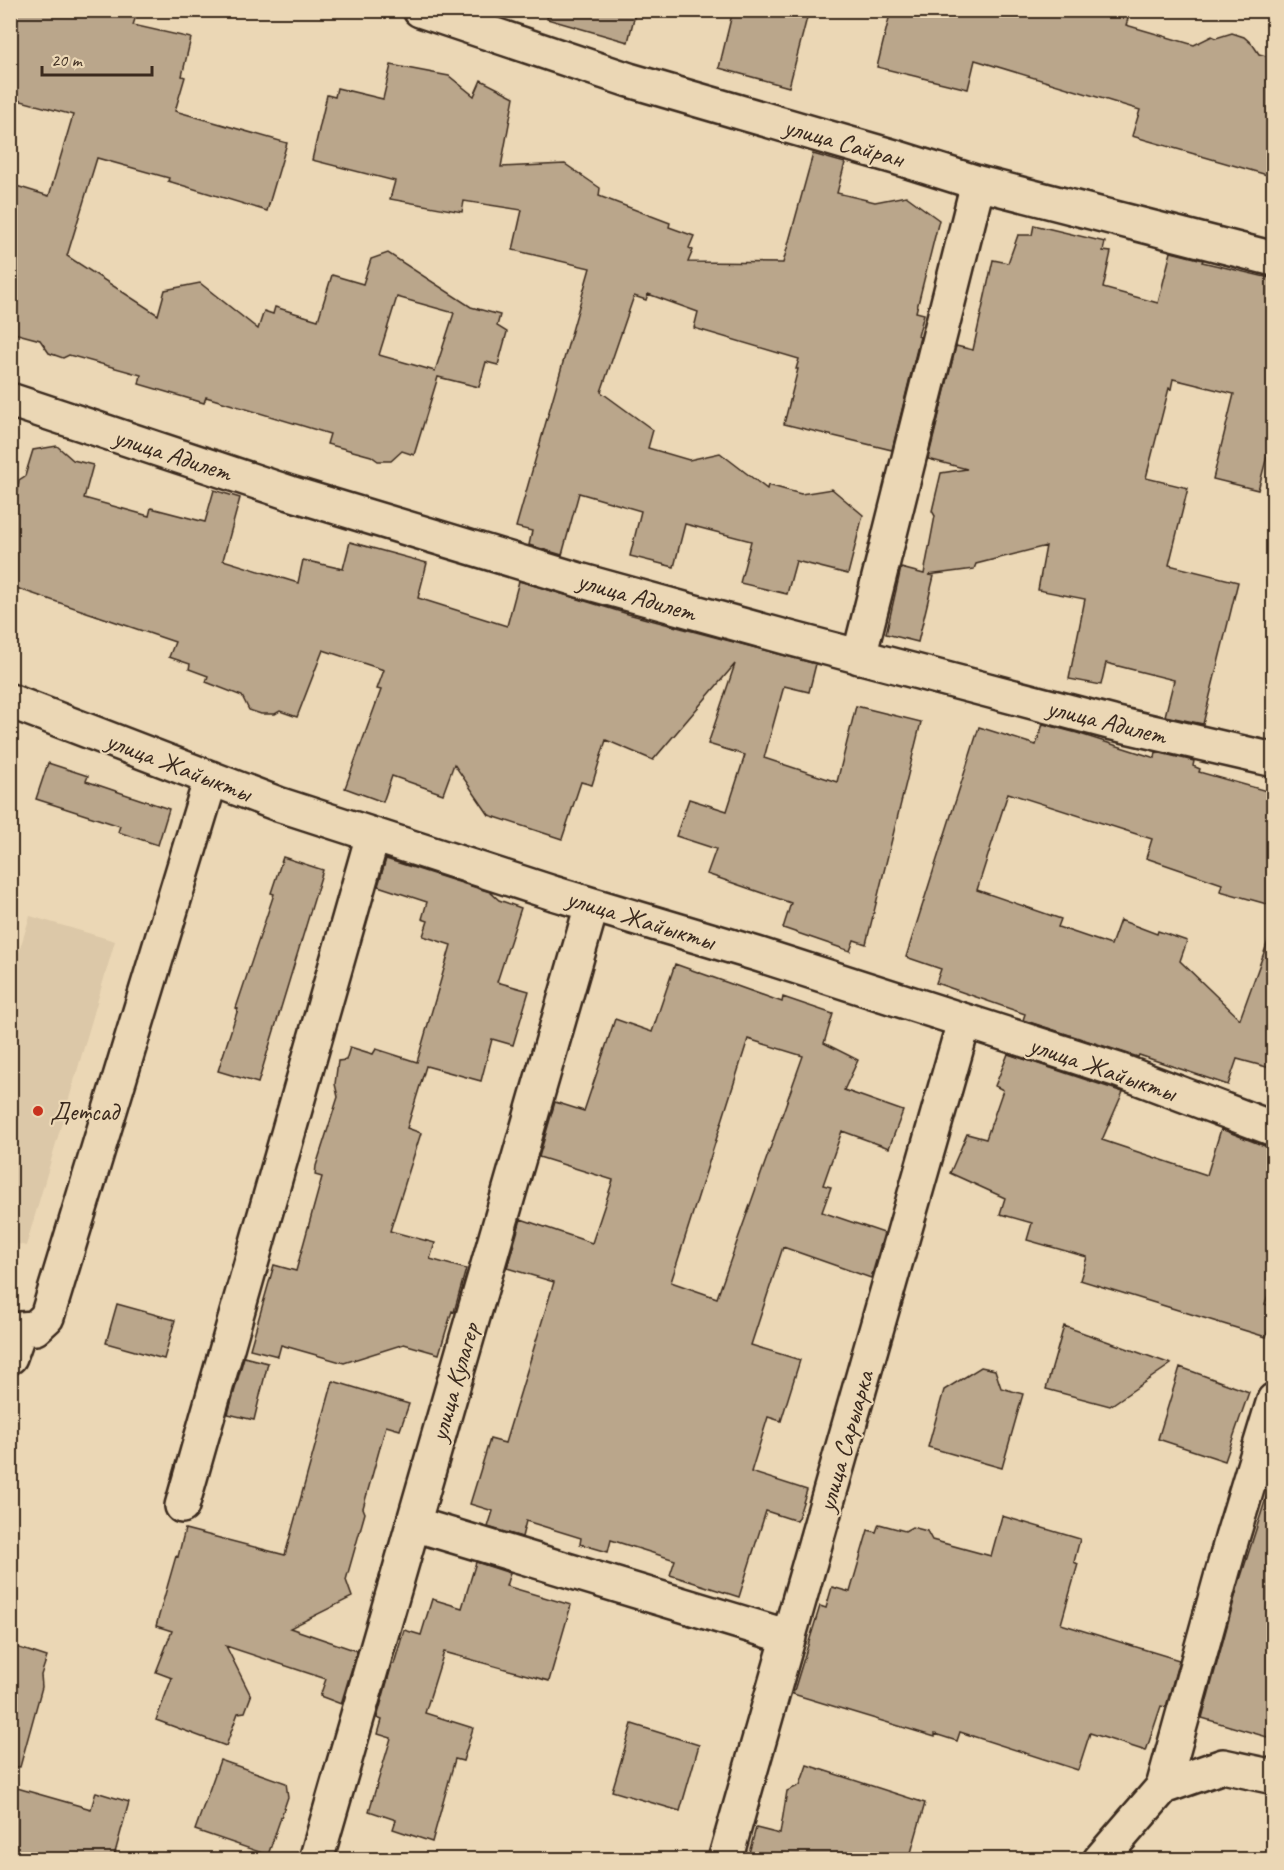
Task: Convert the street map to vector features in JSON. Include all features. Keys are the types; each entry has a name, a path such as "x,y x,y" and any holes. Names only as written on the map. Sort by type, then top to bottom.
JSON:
{"street":[{"name":"улица Сайран","path":"420,10 629,80 978,183 1274,259"},
{"path":"859,657 978,183"},
{"name":"улица Адилет","path":"10,400 301,496 579,580 859,657 1113,723 1274,760"},
{"name":"улица Жайыкты","path":"10,701 278,804 1118,1070 1274,1129"},
{"path":"14,1338 35,1328 47,1317 212,778"},
{"path":"182,1506 373,835"},
{"name":"улица Кулагер","path":"316,1860 592,905"},
{"name":"улица Сарыарка","path":"725,1860 964,1022"},
{"path":"1100,1860 1163,1787 1232,1538 1274,1400"},
{"path":"414,1524 789,1637"},
{"path":"1163,1787 1223,1766 1274,1777"}],"shaded area":[{"name":"Детсад","path":"30,916 115,941 26,1246 11,1242 10,981"}],"building":[{"path":"10,10 138,10 133,25 191,38 182,76 185,77 175,111 287,143 267,211 168,181 169,178 97,158 67,256 158,315 165,290 200,283 258,329 264,311 273,314 275,307 318,320 332,275 363,284 371,259 388,253 471,307 500,315 497,326 507,332 498,365 486,362 479,387 438,377 414,455 402,451 391,461 378,461 371,456 327,444 330,434 206,397 204,403 139,384 141,375 69,355 63,358 49,353 40,340 10,332 10,184 49,196 73,115 10,98","holes":["397,297 454,313 435,371 379,355"]},
{"path":"548,10 636,10 628,42 547,19"},
{"path":"733,10 809,10 789,87 719,68"},
{"path":"891,10 1131,10 1126,25 1194,45 1212,36 1216,38 1232,33 1244,37 1259,54 1274,58 1274,177 1132,136 1140,110 975,60 968,89 877,67"},
{"path":"391,65 449,76 474,96 481,80 514,97 501,167 565,164 600,188 599,196 670,223 669,227 694,236 689,248 693,250 688,262 783,263 813,154 845,163 837,193 875,202 906,196 939,220 916,312 924,314 918,336 920,337 892,450 784,424 799,359 694,328 698,312 648,294 646,300 634,296 601,392 653,430 648,448 689,460 720,453 767,489 768,485 801,494 832,489 863,515 848,574 796,561 787,594 740,583 751,541 685,524 674,567 630,556 641,511 579,493 562,555 529,545 532,531 516,527 590,268 513,250 522,210 464,201 462,212 390,199 395,181 312,160 327,95 335,97 337,88 383,99"},
{"path":"1034,225 1105,242 1103,251 1111,252 1103,288 1158,303 1171,252 1203,260 1202,262 1274,279 1274,430 1258,490 1213,479 1234,394 1173,379 1146,478 1188,488 1169,565 1238,582 1203,724 1165,716 1174,680 1106,663 1101,685 1069,679 1085,599 1038,590 1046,546 976,564 974,569 928,575 934,576 918,642 886,634 901,568 924,574 935,516 932,511 941,473 967,469 928,459 956,346 973,350 993,260 1008,263 1018,235 1032,235"},
{"path":"57,446 73,460 93,465 84,498 149,516 151,508 205,522 214,490 240,498 223,560 298,583 303,560 343,569 350,542 427,563 418,598 507,626 519,581 628,614 816,664 809,692 784,686 764,758 837,782 856,706 921,722 866,944 854,940 850,951 783,928 791,903 707,874 716,849 676,836 689,799 727,811 745,755 708,744 735,664 653,760 606,740 592,785 581,782 562,839 489,815 454,764 443,794 392,776 383,802 345,788 381,690 377,689 384,670 323,650 297,717 280,711 275,714 261,714 249,710 242,696 206,682 208,676 189,669 190,664 169,657 175,642 10,586 10,518 14,519 19,480 25,476 33,450"},
{"path":"1043,724 1155,758 1156,752 1194,761 1193,766 1200,769 1199,772 1274,793 1274,906 1220,891 1222,884 1146,858 1152,839 1008,793 977,890 1061,919 1058,927 1111,945 1120,920 1157,934 1158,931 1187,941 1180,961 1240,1019 1270,936 1274,937 1274,1069 1237,1059 1228,1085 1023,1020 1025,1014 936,983 941,969 906,957 979,727 1036,745"},
{"path":"48,763 88,776 86,781 169,809 158,845 118,832 120,826 36,799"},
{"path":"283,857 323,870 258,1083 218,1071 238,1009 236,1008 274,894 271,893"},
{"path":"386,859 490,892 499,900 521,908 497,982 529,991 513,1045 492,1039 481,1081 426,1066 407,1128 421,1133 390,1231 435,1243 430,1259 466,1269 439,1354 404,1344 344,1363 281,1345 278,1356 250,1349 274,1265 296,1271 322,1177 315,1175 316,1166 338,1097 335,1084 338,1061 346,1060 350,1047 373,1054 376,1049 417,1062 451,945 423,936 428,921 422,919 427,902 378,886"},
{"path":"675,964 782,1002 783,997 833,1014 824,1043 858,1060 844,1090 903,1111 889,1148 842,1131 823,1185 831,1187 822,1212 884,1233 871,1278 783,1247 751,1345 800,1360 781,1421 768,1417 751,1472 807,1490 797,1521 766,1511 739,1597 670,1575 675,1560 611,1540 608,1552 580,1544 581,1538 526,1521 522,1537 488,1527 493,1511 470,1504 490,1439 505,1443 554,1282 507,1268 521,1219 592,1243 613,1180 539,1157 555,1102 584,1111 615,1019 652,1032","holes":["748,1039 803,1056 717,1298 671,1282"]},
{"path":"1008,1054 1123,1092 1102,1140 1207,1175 1221,1129 1267,1147 1274,1147 1274,1277 1265,1304 1274,1307 1274,1312 1266,1337 1080,1280 1087,1257 1027,1240 1032,1223 1000,1214 1005,1198 950,1173 967,1134 986,1139 1003,1090 995,1086"},
{"path":"117,1304 175,1320 164,1359 106,1343"},
{"path":"1064,1326 1171,1364 1110,1406 1046,1389"},
{"path":"244,1357 268,1363 254,1420 228,1414"},
{"path":"981,1367 995,1370 1001,1388 1023,1394 1002,1468 928,1447 944,1390"},
{"path":"1180,1367 1249,1392 1225,1461 1158,1439"},
{"path":"333,1381 409,1404 400,1430 386,1426 346,1580 352,1597 290,1628 357,1651 341,1704 320,1696 326,1679 226,1646 251,1696 245,1712 238,1713 226,1746 156,1720 172,1678 156,1672 172,1631 156,1626 185,1529 285,1555"},
{"path":"1267,1495 1274,1496 1274,1739 1202,1718 1238,1586"},
{"path":"1002,1516 1080,1539 1074,1562 1078,1564 1061,1624 1179,1660 1166,1707 1161,1706 1146,1751 1090,1733 1078,1770 960,1732 957,1741 935,1734 935,1737 793,1694 820,1606 826,1608 832,1587 850,1592 868,1530 876,1532 879,1524 905,1531 912,1527 927,1531 932,1540 991,1556"},
{"path":"476,1562 510,1573 506,1586 571,1605 549,1681 444,1652 425,1713 473,1728 463,1761 455,1759 432,1842 393,1829 396,1820 369,1811 391,1738 378,1734 382,1720 377,1718 404,1630 421,1635 432,1599 462,1608"},
{"path":"10,1645 47,1657 41,1675 42,1687 20,1767 10,1766"},
{"path":"632,1724 699,1745 680,1811 612,1791"},
{"path":"220,1760 286,1783 288,1797 268,1855 195,1830"},
{"path":"807,1765 925,1803 909,1860 747,1860 756,1828 780,1834 787,1791 800,1785"},
{"path":"10,1786 91,1809 96,1792 129,1802 113,1860 10,1860"}],"place":[{"name":"Детсад","path":"38,1111"}]}
